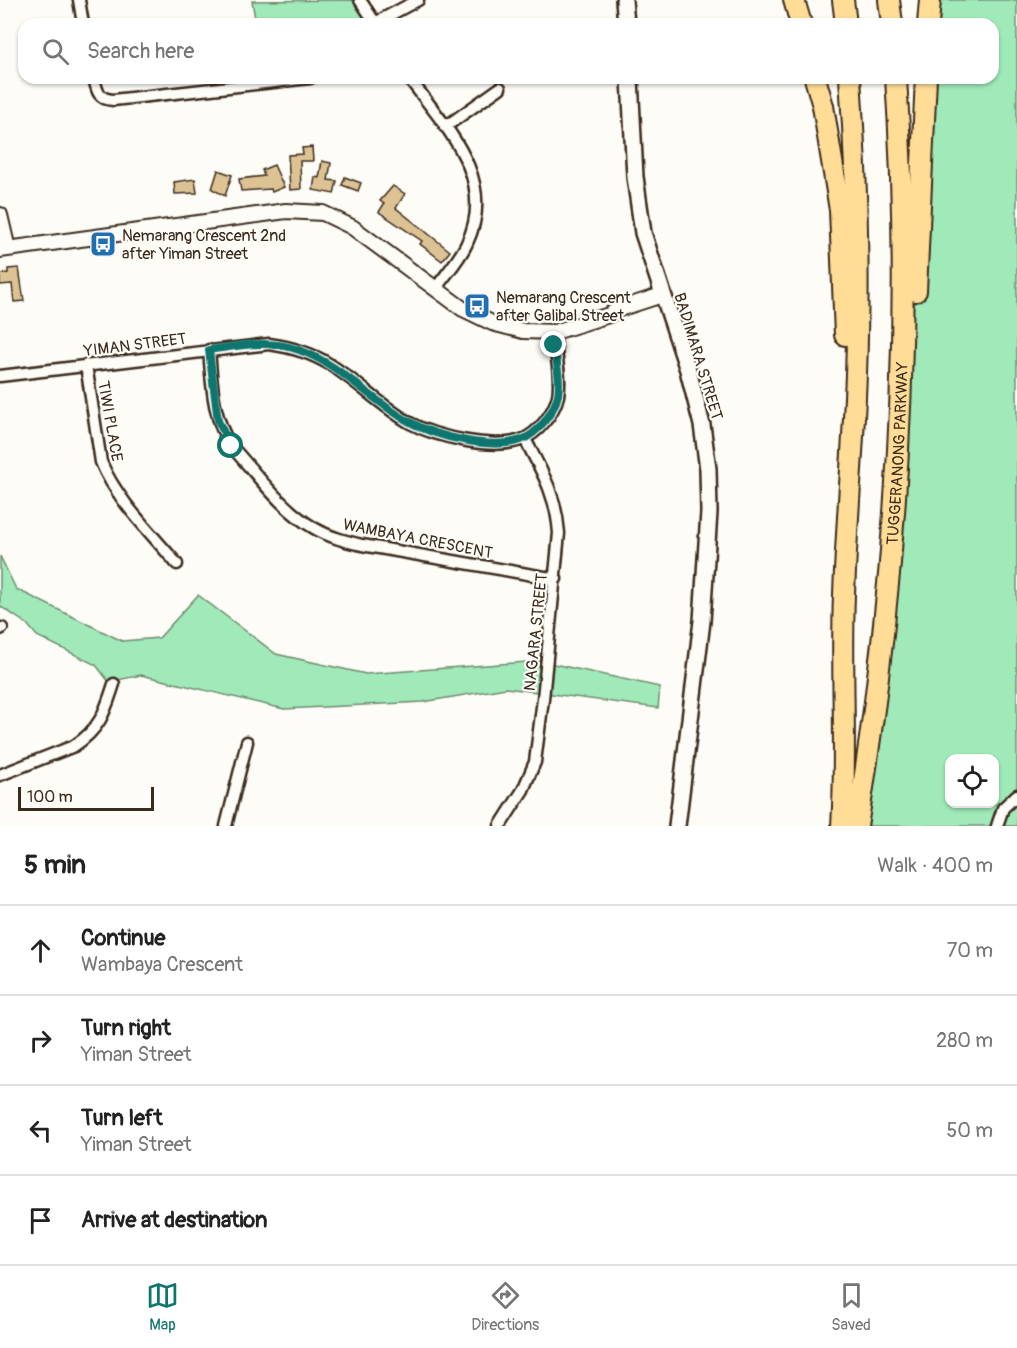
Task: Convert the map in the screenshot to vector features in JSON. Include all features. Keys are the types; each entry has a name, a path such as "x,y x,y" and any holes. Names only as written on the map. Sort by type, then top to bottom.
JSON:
{"highway":[{"path":"794,0 799,18"},
{"path":"843,0 845,18"},
{"path":"889,0 891,18"},
{"path":"928,18 930,0"},
{"path":"817,84 823,106 840,210 848,404 853,448"},
{"path":"842,826 843,610 857,336 858,242 850,84"},
{"name":"TUGGERANONG PARKWAY","path":"857,826 867,760 895,498 903,345 903,239 896,84"},
{"path":"895,498 904,472 910,406 926,84"}],"main road":[{"path":"624,0 626,18"},
{"name":"BADIMARA STREET","path":"630,84 635,177 644,233 688,370 702,425 708,469 709,512 702,621 677,826"}],"street":[{"path":"79,0 82,18"},
{"path":"360,0 372,18"},
{"path":"386,18 418,0"},
{"path":"95,84 97,93 104,100 256,84"},
{"path":"413,84 445,127 473,173 476,185 477,207 472,231 466,245 436,288"},
{"path":"445,127 500,88"},
{"path":"0,215 4,249 286,211 323,213 352,227 463,309 492,323 523,331 555,332 609,315 621,316 664,299"},
{"path":"525,439 547,418 558,397 555,332"},
{"name":"YIMAN STREET","path":"0,376 261,343 297,349 329,364 420,428 453,438 480,442 505,443 525,439"},
{"name":"WAMBAYA CRESCENT","path":"209,350 215,409 225,438 281,502 314,529 331,537 362,545 556,579"},
{"name":"TIWI PLACE","path":"86,365 101,462 105,474 177,564"},
{"name":"NAGARA STREET","path":"500,826 523,790 535,762 556,579 559,533 550,485 525,439"},
{"path":"0,775 74,746 85,739 102,719 114,684"},
{"path":"226,826 247,742"},
{"path":"997,826 1003,808 1017,795"}],"green space":[{"path":"356,0 366,18 255,18 252,1"},
{"path":"941,0 1017,0 1017,826 867,826 872,799 876,730 933,84 999,84 999,18 940,18"},
{"path":"0,556 16,589 122,641 159,638 198,595 276,654 366,674 540,661 660,687 658,708 506,688 423,702 284,709 141,675 109,682 96,665 37,636 27,624 0,606"}],"building":[{"path":"312,147 313,161 300,161 301,189 290,190 288,155 303,154 302,148"},
{"path":"322,161 331,163 328,180 337,181 334,194 313,190 315,177 319,178"},
{"path":"274,165 284,187 272,192 271,189 241,191 239,179 264,176 262,170"},
{"path":"218,170 232,175 225,196 212,189"},
{"path":"345,177 361,183 358,191 342,185"},
{"path":"195,179 197,193 175,194 174,182"},
{"path":"393,186 405,194 396,208 450,251 442,261 420,244 422,241 379,212 384,204 380,201"},
{"path":"19,268 24,301 14,302 12,284 0,285 0,274 8,273 8,269"}],"place":[{"name":"Nemarang Crescent 2nd after Yiman Street","path":"103,244"},
{"name":"Nemarang Crescent after Galibal Street","path":"477,306"}],"route":[{"path":"231,446 221,430 215,409 209,350 261,343 297,349 329,364 408,422 420,428 453,438 498,443 525,439 552,411 559,390 554,345"}]}
